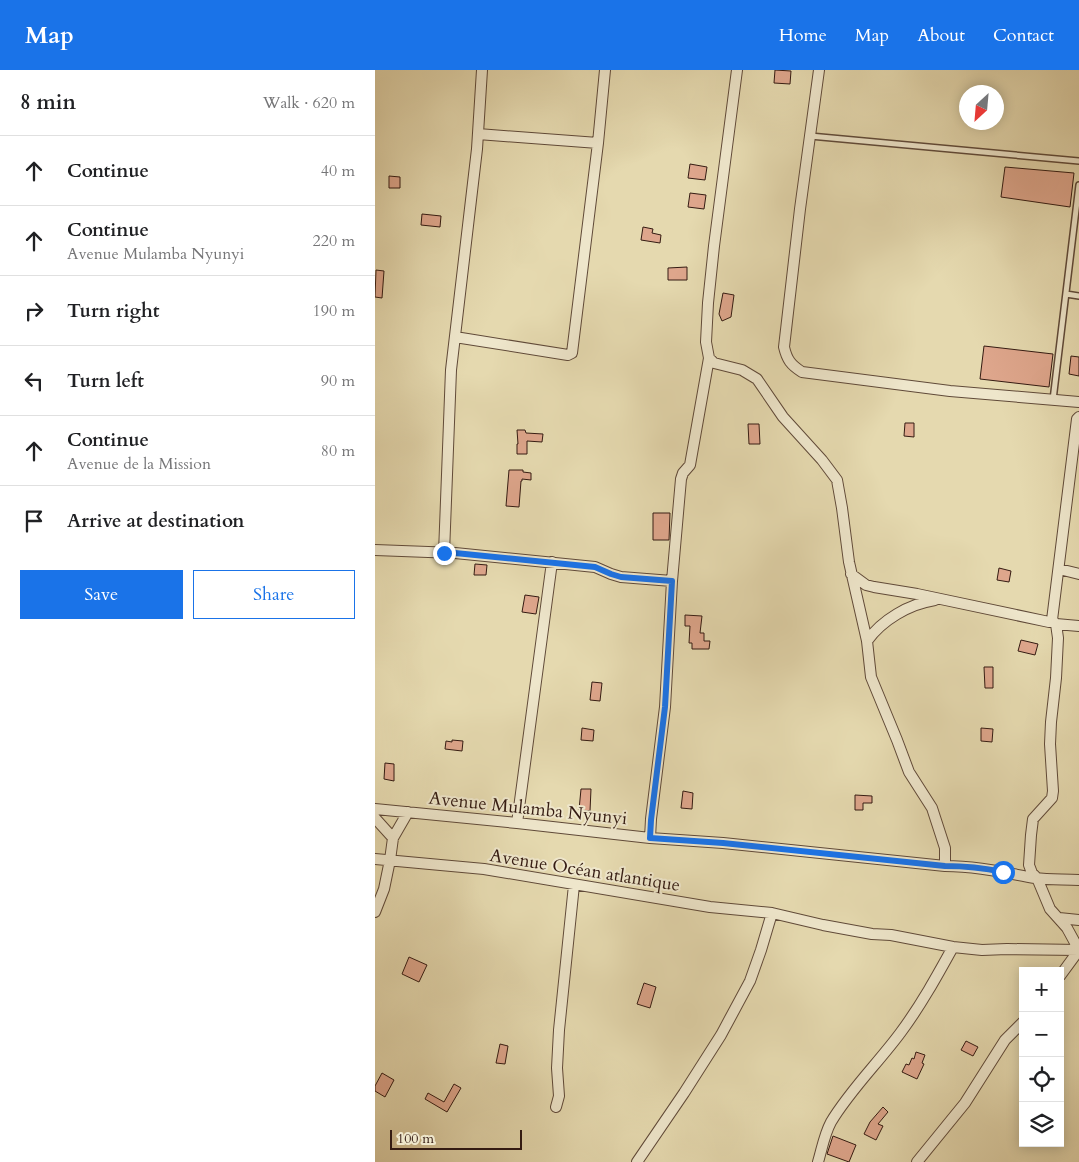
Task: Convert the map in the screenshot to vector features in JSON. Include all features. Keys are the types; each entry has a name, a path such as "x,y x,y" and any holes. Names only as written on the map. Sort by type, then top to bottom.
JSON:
{"street":[{"path":"444,553 451,370 477,149 483,70"},
{"path":"455,337 568,355 571,355 573,352 605,70"},
{"path":"650,838 665,707 672,581 681,480 683,472 690,465 709,358 707,332 714,246 737,70"},
{"path":"819,70 784,347 786,357 790,363 802,372 950,391 1079,402"},
{"path":"478,134 598,143"},
{"path":"709,358 714,363 742,370 757,379 783,417 822,460 837,480 851,574 867,642 871,676 909,772 932,808 945,848 945,866"},
{"path":"1079,417 1077,419 1054,622 1058,638 1058,654 1050,744 1053,791 1052,798 1033,819 1029,865 1031,873 1037,878 1050,909 1067,928 1079,950"},
{"path":"375,550 455,553 551,562 595,567 621,577 672,581"},
{"path":"517,822 551,562"},
{"path":"1059,569 1079,574"},
{"path":"851,574 866,585 1049,622 1079,626"},
{"path":"867,642 883,623 899,613 928,601 939,599"},
{"name":"Avenue Mulamba Nyunyi","path":"375,810 517,822 650,838 723,843 959,866 1037,878 1079,880"},
{"path":"375,912 384,889 393,838 407,812"},
{"path":"375,818 393,838"},
{"name":"Avenue Océan atlantique","path":"375,859 484,869 710,907 772,913 847,930 891,935 953,947"},
{"path":"556,1107 559,1096 557,1068 559,1030 573,885"},
{"path":"637,1162 721,1035 750,981 772,913"},
{"path":"1059,918 1079,920"},
{"path":"818,1162 823,1142 831,1124 843,1105 906,1024 932,986 953,947 982,950 1079,950"},
{"path":"1064,971 1079,950"},
{"path":"917,1162 965,1103 1005,1040 1019,1026"}],"lane":[{"path":"810,136 1079,161"},
{"path":"1053,400 1079,185"},
{"path":"1066,294 1079,296"}],"building":[{"path":"775,70 791,71 790,84 774,83"},
{"path":"690,164 707,167 705,180 688,178"},
{"path":"1005,167 1074,173 1070,207 1001,197"},
{"path":"389,176 400,177 400,188 389,188"},
{"path":"690,193 706,195 704,209 688,207"},
{"path":"422,214 441,216 440,227 421,225"},
{"path":"643,227 653,229 652,233 661,235 660,243 641,240"},
{"path":"687,267 687,280 668,280 668,268"},
{"path":"376,270 384,271 382,298 375,297"},
{"path":"723,293 734,295 731,317 722,321 719,314"},
{"path":"984,346 1053,354 1049,387 980,379"},
{"path":"1071,356 1079,357 1079,376 1069,374"},
{"path":"905,423 914,423 914,437 904,436"},
{"path":"748,424 759,424 760,444 749,444"},
{"path":"517,430 525,430 526,433 543,434 542,442 527,441 527,454 517,454"},
{"path":"509,470 523,470 523,472 531,473 531,480 522,479 521,481 519,507 506,506"},
{"path":"653,513 670,513 669,540 653,540"},
{"path":"475,564 487,565 486,575 474,575"},
{"path":"999,568 1011,571 1009,582 997,580"},
{"path":"525,595 539,597 536,614 522,612"},
{"path":"685,615 702,616 700,633 704,633 704,641 710,641 709,649 692,649 692,643 689,643 690,626 685,626"},
{"path":"1021,640 1038,644 1035,655 1018,651"},
{"path":"984,667 993,667 993,688 985,688"},
{"path":"592,682 602,683 600,701 590,700"},
{"path":"582,728 594,730 593,741 581,740"},
{"path":"981,728 993,729 992,742 981,741"},
{"path":"452,740 463,741 462,751 445,749 446,741 452,742"},
{"path":"385,763 394,764 394,781 384,779"},
{"path":"581,789 591,789 590,811 579,810"},
{"path":"683,791 693,793 692,809 681,808"},
{"path":"855,795 872,796 872,803 863,803 863,810 855,810"},
{"path":"409,957 427,965 419,982 402,974"},
{"path":"644,983 656,987 650,1008 637,1004"},
{"path":"966,1041 978,1047 973,1056 961,1050"},
{"path":"500,1044 508,1046 505,1064 496,1063"},
{"path":"916,1052 925,1055 922,1063 924,1064 917,1079 902,1072 906,1064 909,1065 912,1058 914,1059"},
{"path":"382,1073 394,1080 385,1097 375,1091 375,1086"},
{"path":"454,1084 461,1088 447,1112 425,1099 428,1093 444,1102"},
{"path":"883,1107 888,1112 878,1124 883,1126 876,1140 864,1134 870,1122"},
{"path":"833,1136 856,1145 849,1162 827,1154"}],"route":[{"path":"444,553 595,567 621,577 672,581 665,707 650,838 723,843 970,867 1003,872"}]}
